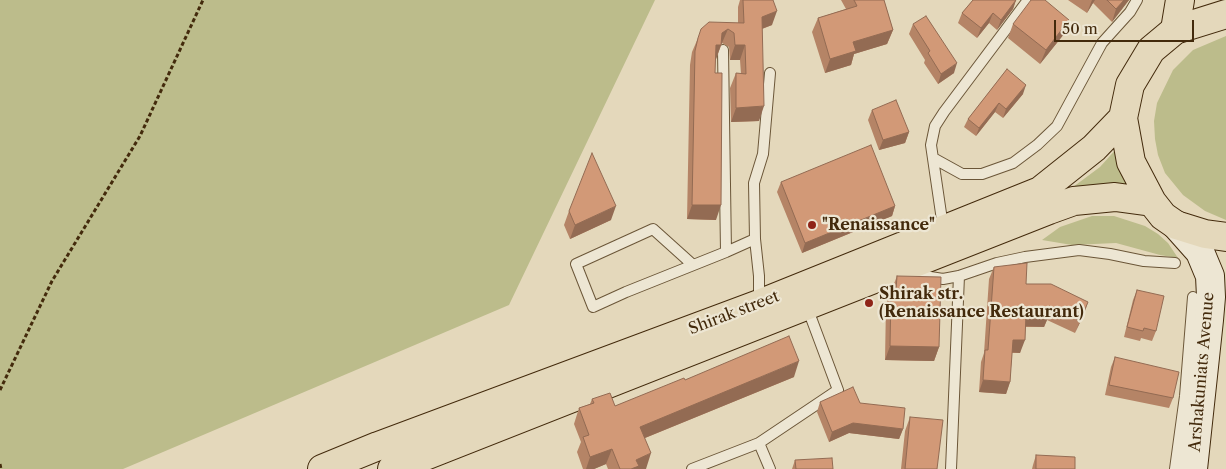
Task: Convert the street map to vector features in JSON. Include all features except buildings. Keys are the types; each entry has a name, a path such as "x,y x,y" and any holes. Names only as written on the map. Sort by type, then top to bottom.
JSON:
{"main road":[{"path":"1175,30 1180,0"},
{"path":"1226,14 1175,30 1151,50 1130,85 1123,118 1131,162 1152,202 1163,216 1176,225 1205,234 1226,237"},
{"name":"Shirak street","path":"322,469 378,446 759,304 1040,191 1094,148 1123,118"},
{"name":"Shirak street","path":"392,469 1074,201 1115,197 1152,202"}],"street":[{"name":"Arshakuniats Avenue","path":"1176,225 1200,252 1210,276 1209,320 1193,469"},
{"name":"Arshakuniats Avenue","path":"1207,469 1226,297"}],"lane":[{"path":"944,230 931,145 935,126 1028,0"},
{"path":"933,158 962,174 982,174 1013,163 1037,146 1057,126 1102,43 1130,12 1137,0"},
{"path":"723,50 726,252"},
{"path":"759,304 754,183 763,154 770,73"},
{"path":"693,265 653,229 576,264 593,307 726,252 755,238"},
{"path":"912,264 924,276 943,279 1025,257 1079,250 1144,261 1175,263"},
{"path":"951,469 959,276"},
{"path":"1174,469 1185,396 1193,297"},
{"path":"692,469 759,442 838,390 806,306"},
{"path":"759,442 770,469"}],"path":[{"path":"0,390 52,280 140,136 203,0"},
{"path":"0,464 1,469"}],"green space":[{"path":"0,0 655,0 509,305 123,469 0,469"},
{"path":"1226,36 1226,220 1205,211 1183,195 1165,173 1158,155 1154,121 1157,103 1173,70 1193,50"},
{"path":"1118,147 1133,191 1065,193 1100,167"},
{"path":"1092,216 1114,216 1145,226 1168,243 1178,258 1116,243 1072,245 1042,240 1060,227"}],"place":[{"name":"\"Renaissance\"","path":"812,225"},
{"name":"Shirak str. (Renaissance Restaurant)","path":"869,303"}]}
